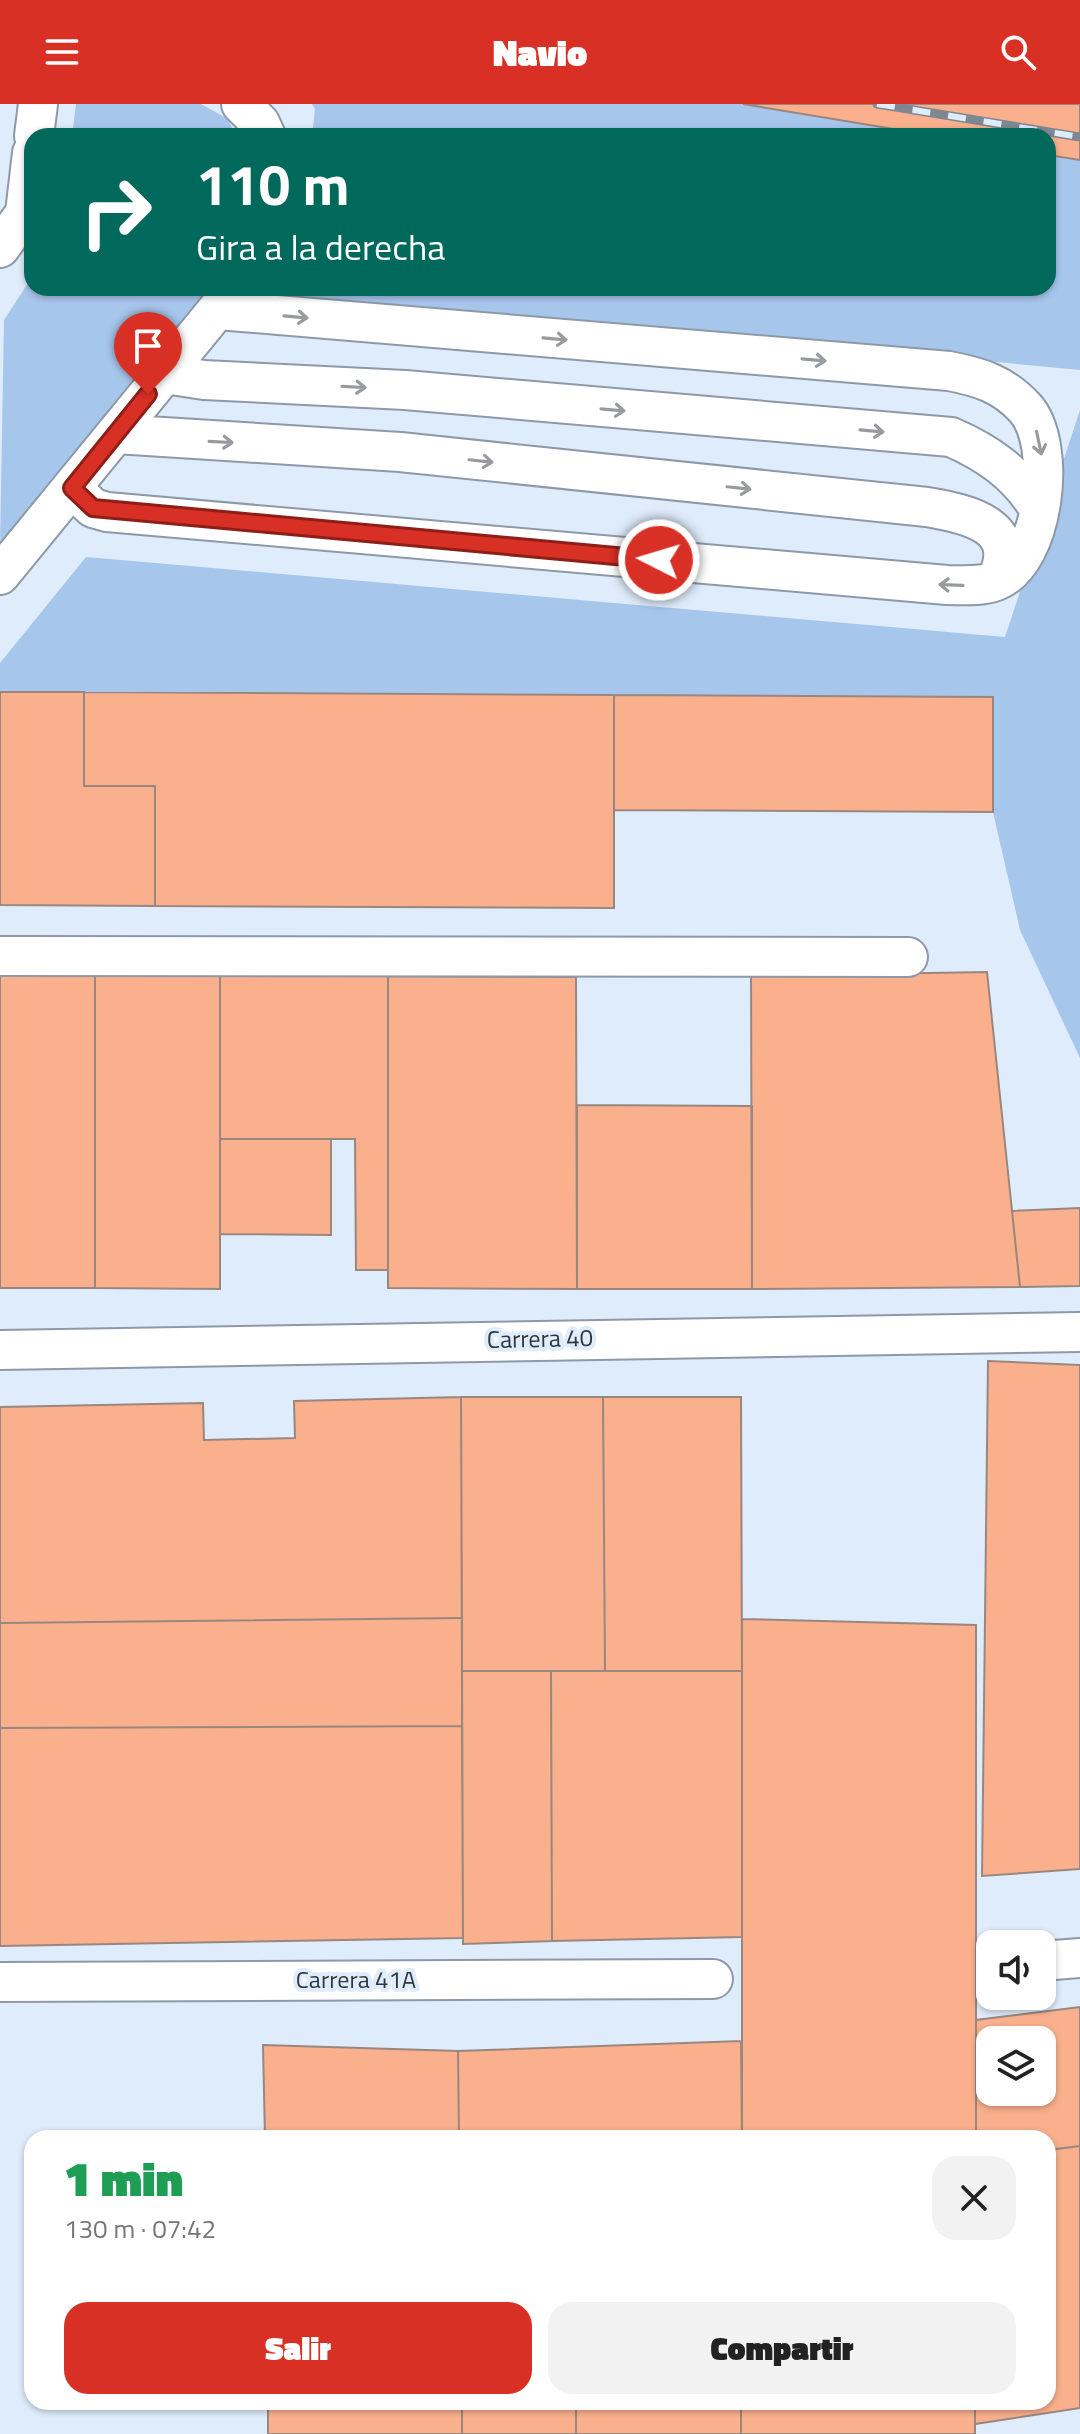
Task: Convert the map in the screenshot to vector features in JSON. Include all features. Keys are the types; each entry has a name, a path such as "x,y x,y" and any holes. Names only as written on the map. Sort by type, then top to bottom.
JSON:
{"street":[{"path":"35,128 38,104"},
{"path":"241,104 262,128"},
{"path":"0,248 24,214"},
{"path":"0,575 226,299 933,370 985,379 1003,388 1027,410 1038,432 1042,457 1039,509 1027,553 1015,569 996,581 947,585 107,512 93,508 72,488"},
{"path":"165,374 204,380 405,390 951,437 983,451 1026,487 1039,509"},
{"path":"116,434 400,452 957,512 988,525 999,538 1004,558 996,581"},
{"path":"0,956 908,957"},
{"name":"Carrera 40","path":"0,1350 1080,1332"},
{"path":"1056,1960 1080,1958"},
{"name":"Carrera 41A","path":"0,1982 713,1979"}],"shaded area":[{"path":"76,104 201,104 228,119 232,128 73,128"},
{"path":"312,104 743,104 888,128 313,128 315,109"},
{"path":"1056,156 1080,160 1080,370 301,296 1056,296"},
{"path":"24,289 24,296 203,296 145,372 0,548 4,320"},
{"path":"1080,410 1080,1058 1020,930 993,812 993,697 0,692 0,663 86,557 1005,637"}],"building":[{"path":"743,104 1080,104 1080,160 1056,156 1056,128 888,128"},
{"path":"0,692 84,692 84,786 155,786 155,906 0,905"},
{"path":"84,692 614,695 614,908 155,906 155,786 84,786"},
{"path":"614,695 993,697 993,812 614,810"},
{"path":"987,972 1020,1287 752,1289 751,976"},
{"path":"0,974 95,975 95,1288 0,1288"},
{"path":"95,975 220,975 220,1289 95,1288"},
{"path":"220,975 388,976 388,1270 356,1270 355,1139 220,1139"},
{"path":"388,976 576,977 577,1289 388,1288"},
{"path":"577,1105 752,1106 752,1289 577,1289"},
{"path":"220,1139 331,1139 331,1235 220,1234"},
{"path":"1080,1208 1080,1286 1020,1287 1012,1211"},
{"path":"988,1361 1080,1365 1080,1869 982,1876"},
{"path":"461,1397 462,1618 0,1623 0,1407 203,1403 204,1440 295,1438 294,1401"},
{"path":"461,1397 603,1397 605,1671 462,1671"},
{"path":"603,1397 741,1397 742,1671 605,1671"},
{"path":"462,1618 462,1726 0,1728 0,1623"},
{"path":"742,1619 976,1625 976,2130 742,2130"},
{"path":"462,1671 551,1671 552,1941 463,1944"},
{"path":"551,1671 742,1671 742,1937 552,1941"},
{"path":"462,1726 463,1938 0,1946 0,1728"},
{"path":"1080,2007 1080,2146 1056,2149 1056,2130 976,2130 976,2106 1056,2106 1056,2026 976,2026 976,2020"},
{"path":"741,2041 742,2130 459,2130 458,2051"},
{"path":"263,2045 458,2051 459,2130 265,2130"},
{"path":"1080,2146 1080,2408 975,2424 975,2410 1056,2410 1056,2149"},
{"path":"268,2410 462,2410 462,2434 268,2434"},
{"path":"462,2410 576,2410 576,2434 462,2434"},
{"path":"576,2410 741,2410 741,2434 576,2434"},
{"path":"741,2410 975,2410 975,2434 741,2434"}],"railway":[{"path":"877,104 1025,128"},
{"path":"1056,133 1080,137"}],"route":[{"path":"148,394 72,488 93,508 107,512 659,560"}]}
